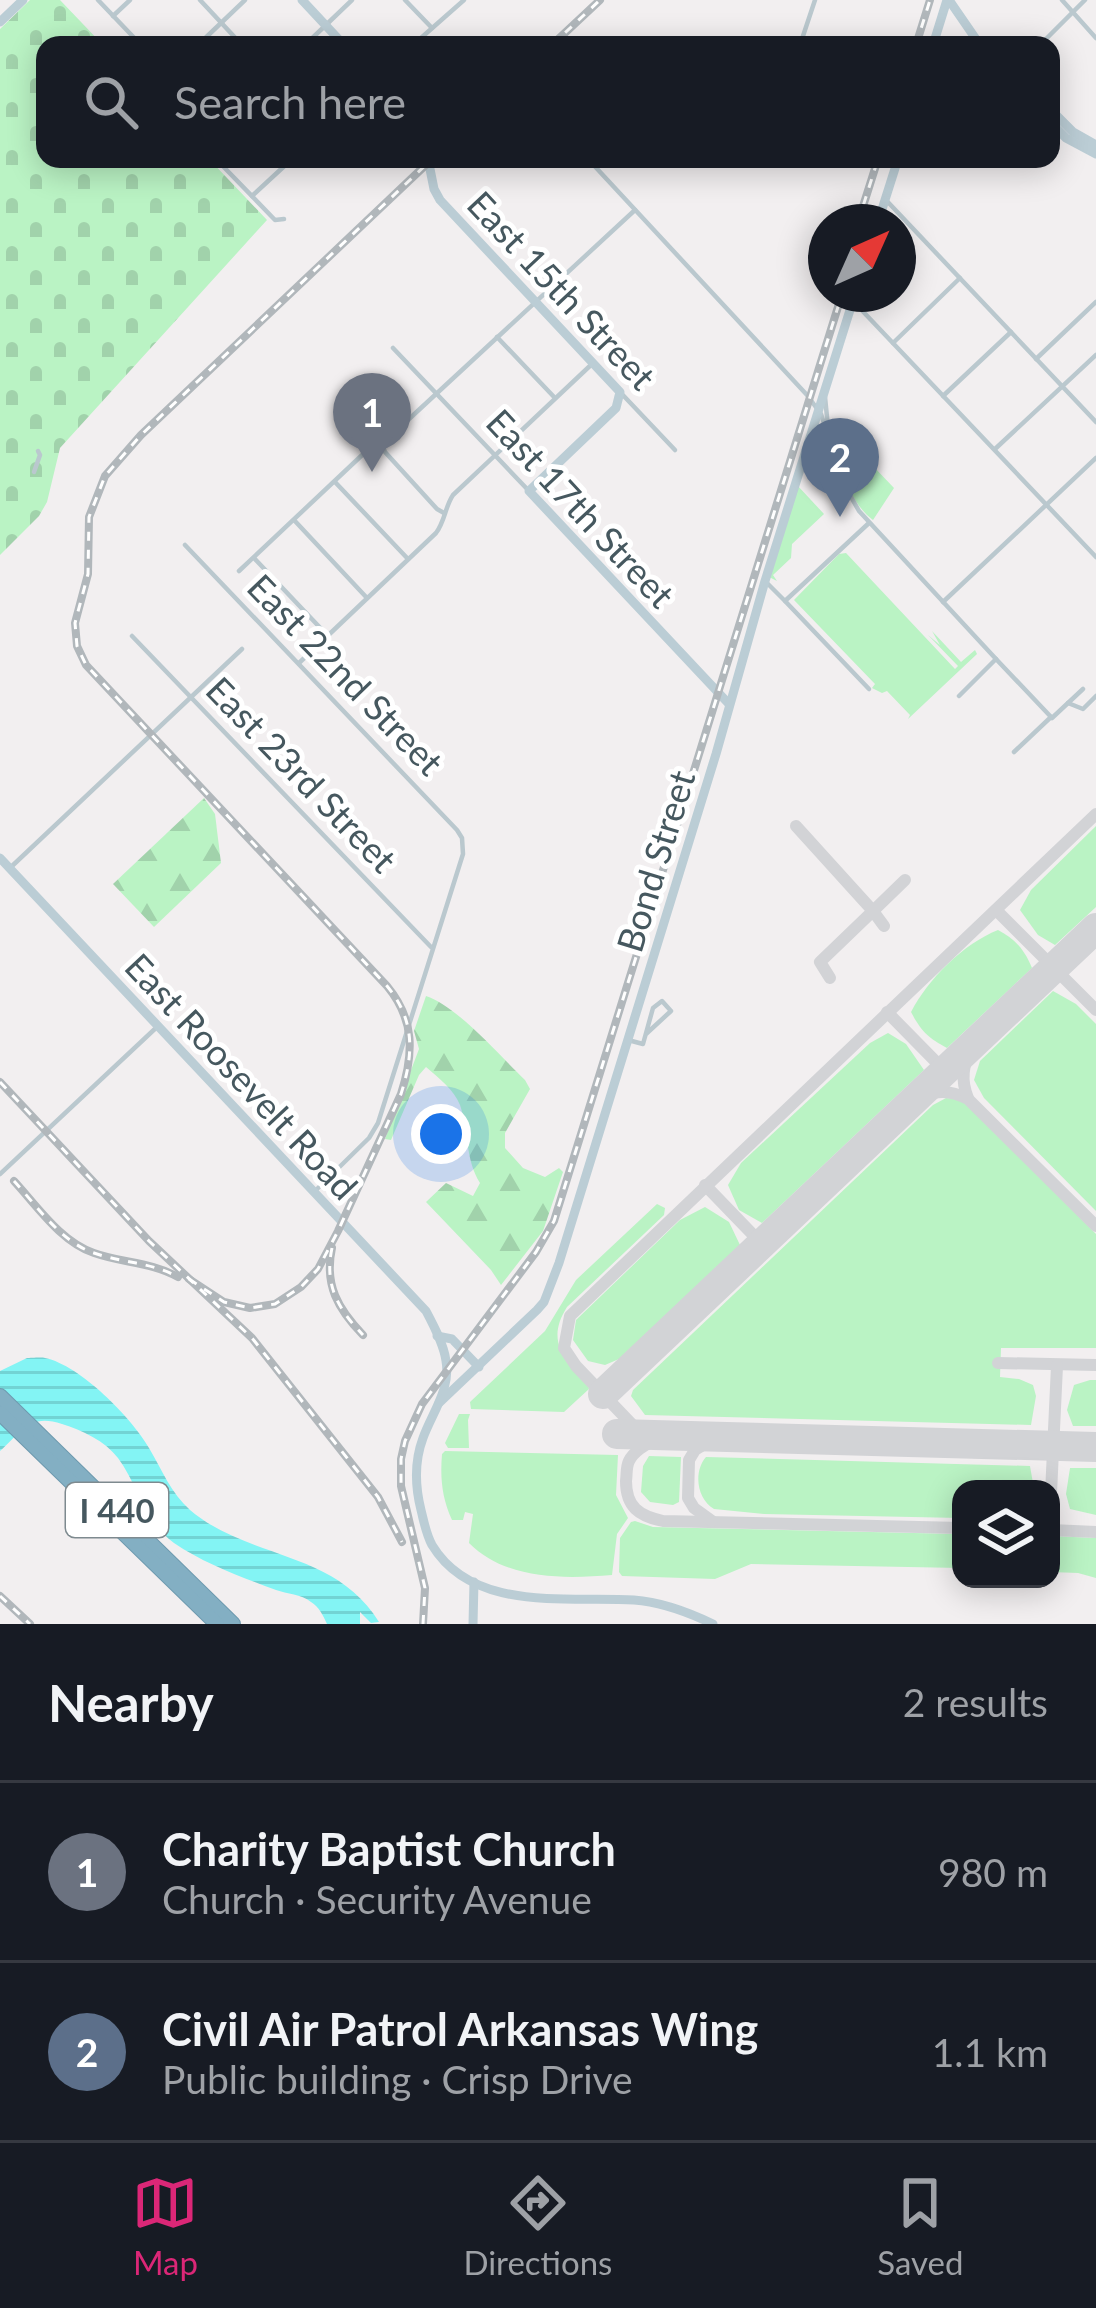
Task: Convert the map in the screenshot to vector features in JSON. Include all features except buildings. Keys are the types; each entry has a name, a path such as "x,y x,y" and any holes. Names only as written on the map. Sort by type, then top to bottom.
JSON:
{"highway":[{"name":"I 440","path":"0,1396 233,1624"},
{"name":"I 440","path":"0,1413 217,1624"}],"street":[{"path":"0,22 23,0"},
{"path":"98,0 132,36"},
{"path":"113,16 130,0"},
{"path":"200,0 233,36"},
{"path":"207,36 245,0"},
{"path":"302,0 335,36"},
{"path":"315,36 352,0"},
{"path":"405,0 432,28"},
{"path":"423,36 464,0"},
{"path":"803,36 815,0"},
{"path":"1063,0 1096,38"},
{"path":"1049,36 1085,0"},
{"path":"936,36 947,2"},
{"path":"947,2 976,36"},
{"path":"1060,119 1096,150"},
{"path":"1060,132 1096,150"},
{"path":"225,168 275,220 284,219"},
{"path":"251,196 282,168"},
{"name":"East 15th Street","path":"430,168 440,200 675,450"},
{"path":"596,168 818,410 847,491 869,524 1051,717"},
{"path":"883,204 895,168"},
{"path":"885,199 1096,422"},
{"path":"239,572 635,210"},
{"path":"892,343 960,278"},
{"path":"1036,359 1096,302"},
{"name":"Bond Street","path":"440,1400 544,1302 849,312"},
{"path":"866,312 1096,556"},
{"path":"943,396 1011,332"},
{"path":"497,337 556,398"},
{"name":"East 17th Street","path":"393,348 729,704"},
{"path":"994,450 1096,355"},
{"path":"299,663 436,532 453,495 593,363"},
{"path":"799,386 818,393 827,379"},
{"path":"827,379 829,433"},
{"path":"529,491 616,408 620,392"},
{"path":"809,437 819,429 829,433"},
{"path":"382,444 445,513"},
{"path":"34,472 38,451"},
{"path":"944,602 1096,458"},
{"path":"334,482 408,559"},
{"path":"295,520 368,598"},
{"path":"785,601 869,524"},
{"name":"East 22nd Street","path":"185,544 457,830 464,843 463,854 433,950"},
{"path":"254,558 327,635"},
{"path":"765,581 869,689"},
{"name":"East 23rd Street","path":"131,636 433,950"},
{"path":"10,868 242,649"},
{"path":"959,696 996,659"},
{"path":"1014,752 1082,686 1095,697 1083,709 1070,701"},
{"name":"East Roosevelt Road","path":"0,858 417,1300 443,1351 440,1400 418,1456 418,1499 432,1544 452,1568 496,1592 649,1602 712,1624"},
{"path":"314,1192 378,1124 433,950"},
{"path":"628,1040 643,1044 653,1008 662,1001 671,1011 646,1034"},
{"path":"0,1174 158,1026"},
{"name":"East Roosevelt Road","path":"437,1336 452,1339 479,1367"},
{"path":"473,1624 474,1582"}],"green space":[{"path":"30,0 60,0 94,36 36,36 36,168 218,168 267,220 60,448 47,502 0,555 0,29"},
{"path":"831,422 894,488 873,520 849,489"},
{"path":"797,485 824,514 792,544 791,558 773,575 777,581 769,577"},
{"path":"846,553 955,669 958,666 928,635 940,645 932,631 961,662 975,650 977,654 908,719 910,715 887,691 872,688 875,684 794,600 839,554"},
{"path":"204,798 215,814 221,863 154,927 113,884"},
{"path":"1096,826 1096,907 1055,945 1038,935 1020,910 1031,890"},
{"path":"998,930 1019,946 1032,968 947,1048 926,1033 911,1012 948,964"},
{"path":"1053,991 1076,1004 1096,1024 1096,1211 984,1098 974,1080 980,1061"},
{"path":"426,996 464,1021 530,1089 505,1133 505,1148 523,1168 545,1177 559,1168 563,1172 543,1231 501,1285 426,1202 446,1183 473,1196 480,1183 460,1105 426,1067 391,1140 385,1139 419,1049 414,1031"},
{"path":"888,1033 906,1044 924,1070 762,1223 739,1210 728,1185 741,1163 870,1043"},
{"path":"946,1098 968,1105 1096,1234 1096,1348 1001,1348 1000,1377 1033,1385 1031,1425 645,1415 631,1396 633,1390 933,1105"},
{"path":"657,1204 665,1208 664,1215 567,1307 561,1319 561,1349 589,1389 564,1412 471,1409 470,1402 545,1331 576,1280"},
{"path":"705,1207 729,1222 740,1245 619,1359 605,1365 588,1361 573,1340 576,1320 680,1220"},
{"path":"1096,1380 1096,1426 1073,1426 1067,1410 1074,1385"},
{"path":"459,1414 470,1414 469,1448 448,1448 445,1443"},
{"path":"445,1451 618,1455 616,1495 628,1518 617,1534 612,1575 536,1574 484,1555 469,1543 473,1514 465,1512 463,1520 452,1520 449,1512 442,1480"},
{"path":"649,1456 681,1457 679,1502 650,1502 641,1492 643,1466"},
{"path":"706,1457 1030,1466 1032,1480 952,1480 952,1518 764,1514 708,1505 698,1477"},
{"path":"1070,1468 1096,1468 1096,1515 1070,1509 1066,1494"},
{"path":"631,1522 653,1527 952,1534 952,1568 751,1564 715,1579 622,1576 620,1538"},
{"path":"1060,1536 1096,1538 1096,1578 1060,1572"}],"water":[{"path":"27,1358 59,1363 104,1394 141,1436 190,1510 238,1538 339,1581 379,1622 371,1623 360,1612 360,1624 327,1624 307,1599 224,1570 174,1543 156,1525 118,1458 85,1433 51,1421 34,1422 0,1451 0,1371"}],"taxiway":[{"path":"642,1435 564,1348 570,1316 1096,814"},
{"path":"796,826 873,911 820,962 830,978"},
{"path":"884,926 873,911 905,880"},
{"path":"996,910 1096,1010"},
{"path":"887,1012 945,1071"},
{"path":"968,1098 964,1072 970,1047"},
{"path":"917,1097 943,1092 968,1099 1096,1226"},
{"path":"705,1185 762,1244"},
{"path":"998,1363 1096,1365"},
{"path":"1052,1480 1057,1366"},
{"path":"662,1435 635,1453 627,1471 631,1504 655,1519 952,1528"},
{"path":"712,1521 688,1498 689,1460 695,1450 716,1437"},
{"path":"1060,1530 1096,1532"}],"runway":[{"path":"603,1394 1096,928"},
{"path":"617,1434 1096,1447"}],"railway":[{"path":"562,36 600,0"},
{"path":"919,36 930,0"},
{"path":"189,1279 224,1302 250,1308 275,1304 318,1269 401,1094 409,1037 403,1011 387,986 86,665 77,646 75,623 88,574 89,517 105,476 141,435 423,168"},
{"path":"864,204 875,168"},
{"path":"423,1624 425,1588 401,1486 405,1441 422,1404 554,1221 836,312"},
{"path":"0,1082 149,1241 252,1338 378,1497 402,1542"},
{"path":"14,1181 50,1222 82,1248 178,1277"},
{"path":"332,1248 330,1274 335,1296 363,1335"},
{"path":"0,1596 30,1624"}],"place":[{"name":"Charity Baptist Church","path":"372,472"},
{"name":"Civil Air Patrol Arkansas Wing","path":"840,517"}]}
